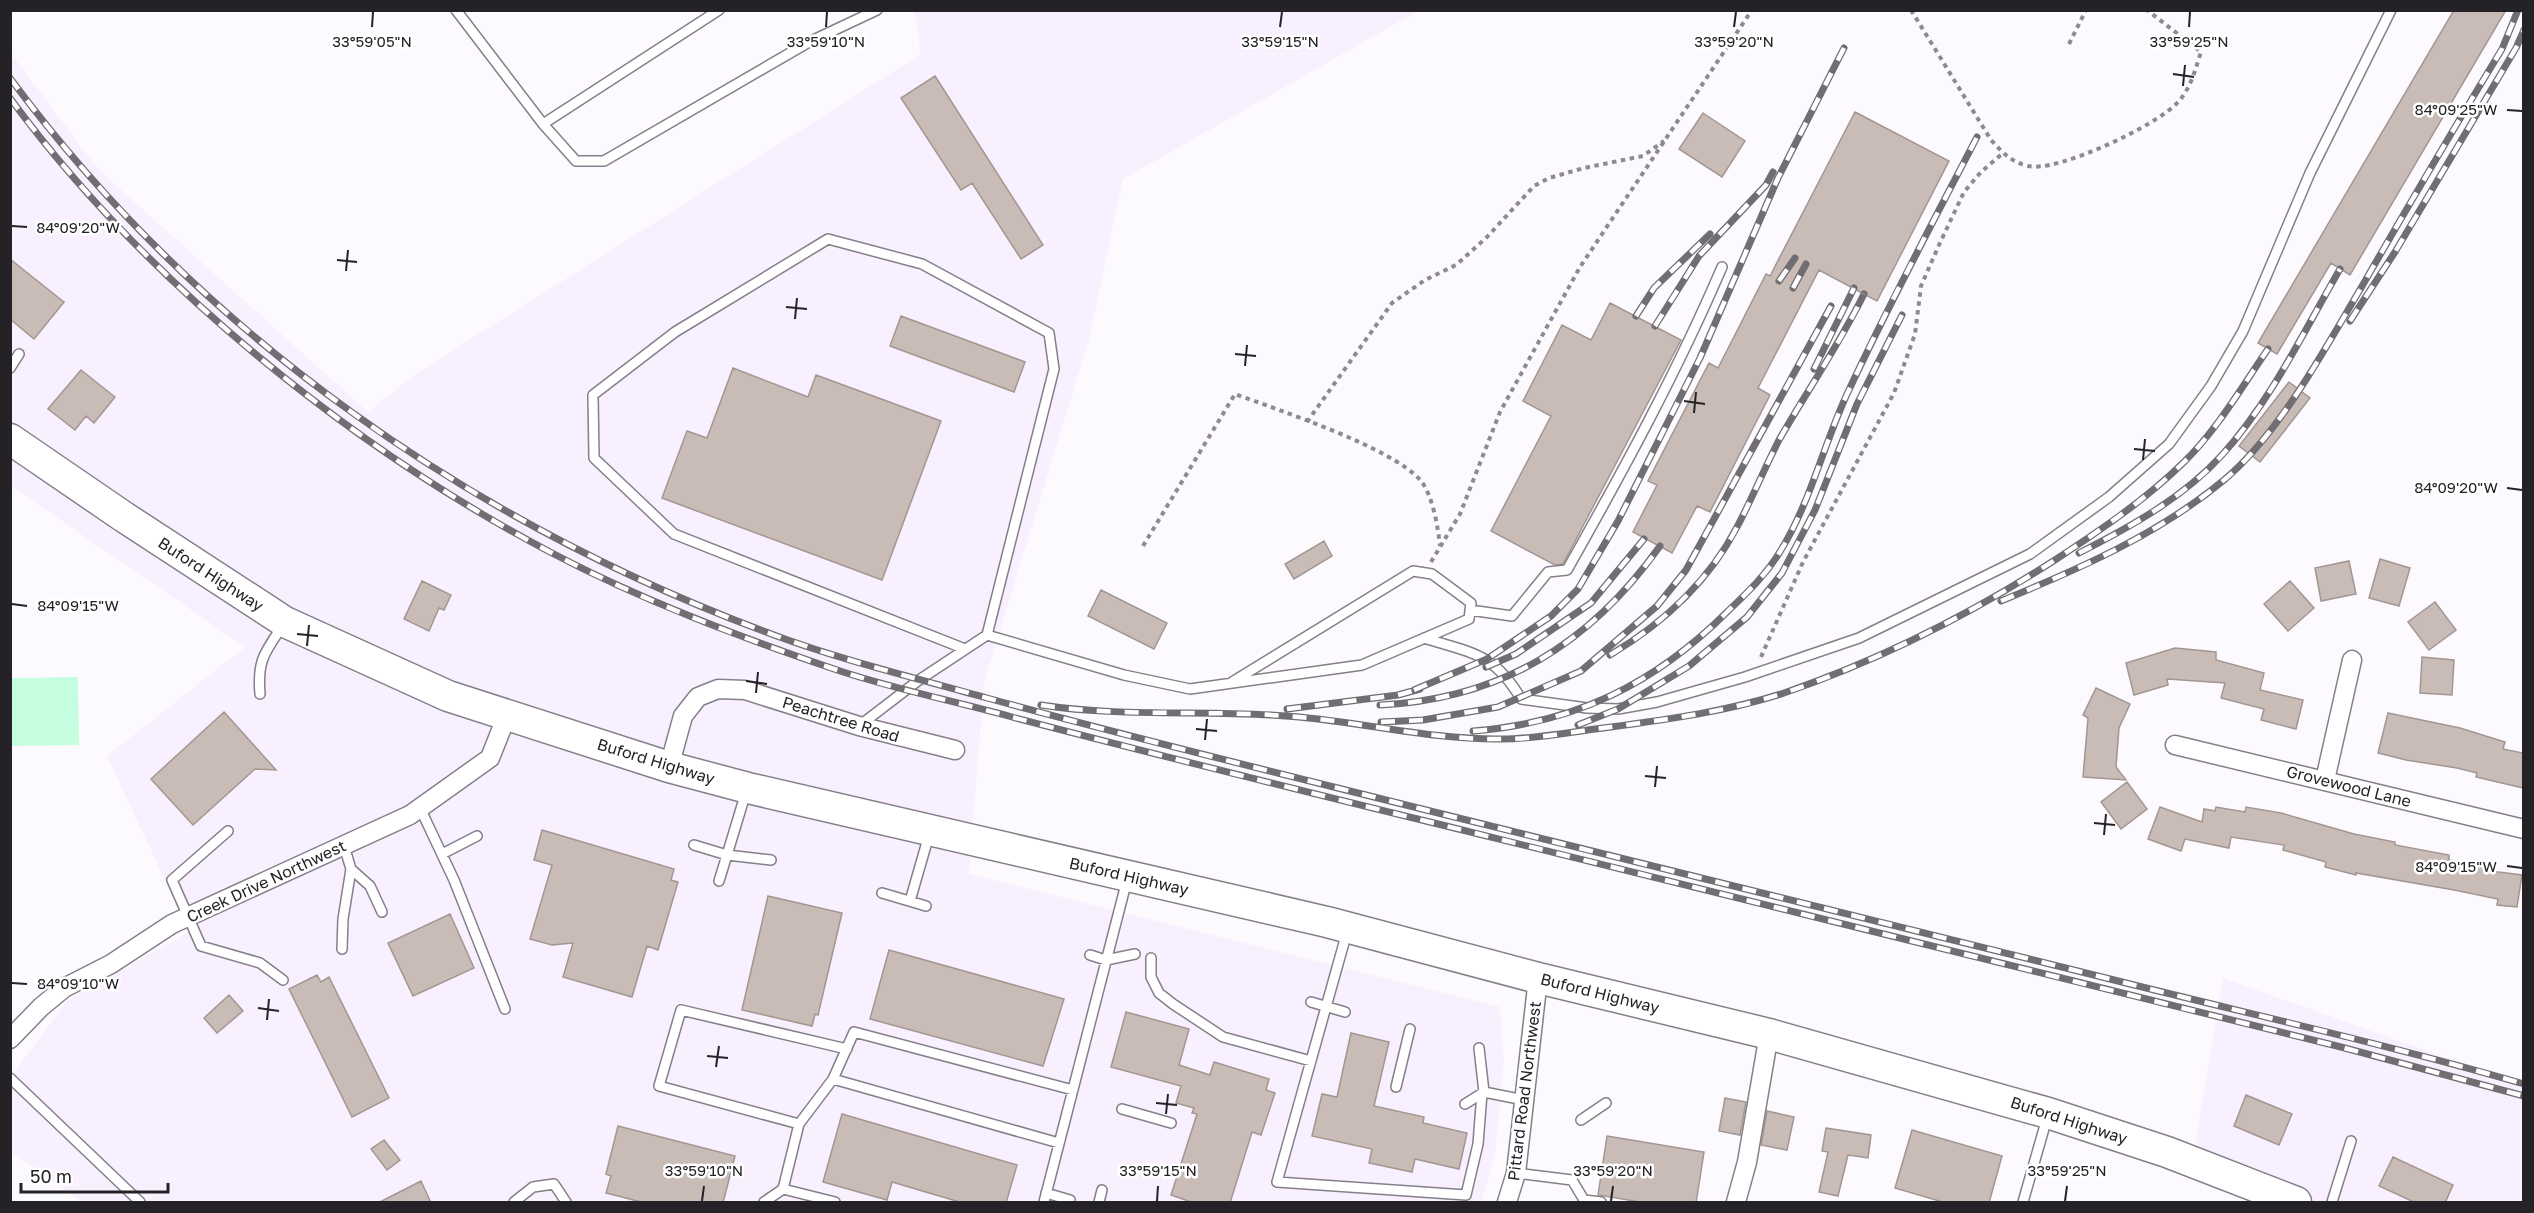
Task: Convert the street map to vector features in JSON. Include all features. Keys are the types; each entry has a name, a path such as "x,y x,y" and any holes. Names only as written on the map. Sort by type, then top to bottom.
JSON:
{"main road":[{"name":"Buford Highway","path":"10,439 285,622 448,696 669,766 748,788 1349,928 1538,978 1769,1034 2049,1113 2167,1152 2296,1203"}],"street":[{"path":"2325,780 2352,660"},
{"name":"Peachtree Road","path":"669,766 683,716 698,697 718,689 745,690 859,726 955,750"},
{"name":"Creek Drive Northwest","path":"10,1039 41,1007 64,988 111,964 172,924 344,846 420,808 490,758 507,715"},
{"name":"Grovewood Lane","path":"2175,745 2523,829"},
{"name":"Pittard Road Northwest","path":"1507,1203 1516,1173 1538,978"},
{"path":"1736,1203 1747,1162 1769,1034"}],"lane":[{"path":"456,10 543,124 576,161 604,161 809,42 877,10"},
{"path":"543,124 719,10"},
{"path":"1424,638 1487,658 1508,677 1521,699 1554,706 1618,709 1657,702 1753,674 1859,638 2030,554 2109,497 2169,444 2211,386 2243,331 2310,172 2391,10"},
{"path":"859,726 920,680 965,650 987,635 1054,369 1049,333 922,264 828,239 675,332 592,395 594,458 674,534 965,650"},
{"path":"1470,610 1512,616 1548,572 1567,570 1645,432 1691,341 1722,267"},
{"path":"10,368 20,354"},
{"path":"987,635 1124,675 1190,689 1362,665 1469,619 1470,603 1432,574 1413,571 1232,682"},
{"path":"260,694 258,671 261,658 285,622"},
{"path":"719,881 748,788"},
{"path":"420,808 442,854 505,1009"},
{"path":"228,831 172,880 201,946 260,963 283,980"},
{"path":"910,901 930,831"},
{"path":"442,854 477,836"},
{"path":"694,845 727,855 771,860"},
{"path":"342,949 343,919 351,869 344,846"},
{"path":"351,869 370,886 382,912"},
{"path":"1070,1200 1045,1198 1128,875"},
{"path":"882,893 926,906"},
{"path":"1349,928 1276,1182 1466,1195 1478,1144 1483,1093 1479,1048"},
{"path":"1090,955 1106,960 1135,954"},
{"path":"1151,958 1151,978 1159,993 1215,1031 1223,1036 1311,1061"},
{"path":"1311,1002 1345,1012"},
{"path":"799,1124 658,1086 681,1010 847,1049"},
{"path":"1396,1087 1410,1029"},
{"path":"764,1203 783,1189 799,1124 833,1079 854,1032 1072,1090"},
{"path":"10,1078 140,1203"},
{"path":"833,1079 1059,1143"},
{"path":"1465,1104 1483,1093 1524,1100"},
{"path":"1581,1120 1606,1104"},
{"path":"1122,1109 1171,1124"},
{"path":"2023,1203 2049,1113"},
{"path":"2332,1203 2351,1141"},
{"path":"1516,1173 1572,1180 1584,1200 1601,1203"},
{"path":"514,1203 533,1187 554,1184 566,1203"},
{"path":"783,1189 835,1203"},
{"path":"1099,1203 1102,1190"}],"path":[{"path":"1425,572 1460,514 1500,412 1541,334 1580,267 1752,10"},
{"path":"1911,10 1991,140 2008,159 2031,167 2062,162 2093,151 2150,123 2178,103 2189,87 2202,52 2147,10"},
{"path":"2069,44 2086,10"},
{"path":"1307,422 1392,303 1425,279 1456,265 1487,237 1534,186 1584,168 1643,156 1667,138"},
{"path":"1753,674 1803,562 1894,393 1915,334 1921,286 1964,192 1981,172 2003,153"},
{"path":"1143,546 1235,394 1389,457 1421,481 1438,521 1440,547"}],"shaded area":[{"path":"914,11 1418,11 1123,179 1089,339 984,683 969,874 1500,1007 1504,1060 1495,1156 1481,1202 82,1202 11,1152 11,1077 67,1001 189,932 107,756 245,647 11,486 10,52 98,169 368,412 417,373 921,54"},
{"path":"2223,978 2523,1085 2523,1202 2262,1202 2191,1168"}],"green space":[{"path":"78,677 79,745 11,746 11,678"}],"building":[{"path":"2454,10 2506,10 2350,275 2331,263 2277,354 2258,343"},
{"path":"935,76 1043,245 1021,259 972,183 961,190 901,98"},
{"path":"1855,112 1949,161 1877,301 1819,270 1758,388 1770,395 1710,512 1697,506 1672,553 1633,532 1657,485 1648,481 1709,363 1718,368 1766,274 1770,276"},
{"path":"1703,113 1745,141 1722,177 1679,149"},
{"path":"10,259 64,302 34,339 10,319"},
{"path":"1610,303 1681,340 1563,564 1555,565 1491,531 1551,416 1523,401 1562,325 1591,340"},
{"path":"901,316 1025,362 1014,392 890,346"},
{"path":"733,368 808,397 816,375 941,421 882,580 662,498 687,431 707,438"},
{"path":"81,370 115,397 94,423 86,416 75,430 48,409"},
{"path":"2289,382 2310,398 2260,462 2239,446"},
{"path":"1324,541 1332,556 1294,579 1285,564"},
{"path":"2380,559 2410,568 2399,606 2369,598"},
{"path":"2349,561 2356,594 2321,601 2315,568"},
{"path":"422,581 451,595 444,610 439,608 429,631 404,619"},
{"path":"2290,581 2314,608 2288,631 2264,604"},
{"path":"1101,590 1167,623 1154,649 1088,616"},
{"path":"2435,602 2456,630 2429,650 2408,622"},
{"path":"2175,648 2216,652 2216,660 2264,673 2260,690 2303,700 2296,729 2261,720 2264,709 2221,698 2225,683 2167,679 2168,685 2134,695 2126,663"},
{"path":"2422,657 2454,660 2452,695 2420,693"},
{"path":"2096,688 2130,704 2119,728 2116,767 2126,780 2083,777 2088,718 2083,715"},
{"path":"224,712 276,770 255,769 193,825 151,779"},
{"path":"2388,713 2460,728 2505,742 2503,749 2523,753 2523,788 2476,777 2477,773 2457,768 2378,753"},
{"path":"2127,782 2147,809 2121,829 2101,802"},
{"path":"2160,807 2202,822 2204,809 2215,811 2216,807 2245,812 2246,807 2281,813 2354,834 2395,842 2395,845 2449,855 2449,860 2491,869 2490,871 2522,875 2517,907 2497,905 2498,899 2356,873 2356,875 2325,867 2326,862 2283,850 2284,845 2231,837 2229,848 2185,839 2181,851 2148,839"},
{"path":"542,830 674,869 671,880 678,882 658,950 647,946 632,997 563,977 573,943 552,945 530,939 552,865 534,860"},
{"path":"768,896 842,913 818,1015 815,1014 812,1026 742,1010"},
{"path":"450,914 474,968 413,996 388,943"},
{"path":"889,950 1064,999 1043,1066 870,1019"},
{"path":"317,975 321,982 329,977 389,1098 352,1117 289,989"},
{"path":"229,995 243,1011 217,1033 204,1018"},
{"path":"1126,1012 1189,1029 1179,1065 1210,1075 1214,1062 1269,1079 1266,1090 1275,1093 1261,1135 1252,1132 1230,1203 1194,1203 1171,1195 1197,1114 1192,1113 1194,1108 1176,1103 1181,1086 1111,1067"},
{"path":"1351,1033 1389,1042 1374,1106 1424,1117 1423,1123 1467,1133 1459,1169 1415,1159 1412,1172 1369,1163 1372,1149 1312,1136 1322,1094 1337,1097"},
{"path":"2246,1095 2292,1114 2279,1145 2234,1126"},
{"path":"1725,1098 1746,1102 1740,1135 1719,1131"},
{"path":"1767,1111 1794,1117 1787,1150 1761,1145"},
{"path":"842,1114 1017,1165 1006,1203 963,1203 892,1182 887,1200 823,1182"},
{"path":"618,1126 735,1156 723,1203 645,1203 606,1193 611,1176 606,1174"},
{"path":"1826,1128 1871,1135 1868,1158 1848,1155 1838,1196 1819,1192 1828,1152 1822,1151"},
{"path":"1912,1130 2002,1156 1989,1203 1946,1203 1895,1188"},
{"path":"1607,1136 1704,1152 1696,1203 1646,1203 1598,1195"},
{"path":"384,1140 400,1160 387,1170 371,1149"},
{"path":"2393,1157 2453,1185 2445,1203 2416,1203 2379,1186"},
{"path":"421,1181 431,1203 378,1203"}],"railway":[{"path":"2001,601 2089,563 2173,517 2224,480 2264,439 2300,390 2332,338 2502,49 2518,10"},
{"path":"2350,321 2395,252 2516,48 2524,30"},
{"path":"1414,690 1487,659 1551,616 1578,589 1618,521 1700,358 1778,178 1844,48"},
{"path":"10,78 85,171 168,258 257,339 352,412 451,478 555,538 663,590 774,635 880,669 1148,740 2368,1042 2524,1084"},
{"path":"10,98 64,166 123,231 187,294 256,354 327,410 401,463 475,510 584,569 691,617 800,657 902,689 1278,785 2341,1047 2524,1096"},
{"path":"1473,731 1510,727 1579,709 1642,679 1700,637 1763,575 1776,559 1792,531 1848,392 1977,137"},
{"path":"1655,326 1699,256 1766,185 1773,172"},
{"path":"1636,316 1654,288 1710,234"},
{"path":"1779,281 1795,258"},
{"path":"1793,288 1806,264"},
{"path":"2079,553 2136,522 2173,498 2222,455 2240,434 2271,389 2340,269"},
{"path":"1814,369 1854,288"},
{"path":"1610,655 1666,615 1698,583 1726,547 1779,440 1834,350 1864,294"},
{"path":"1381,722 1423,720 1498,707 1581,671 1657,606 1686,570 1831,306"},
{"path":"1578,725 1618,709 1689,666 1747,617 1782,573 1815,510 1857,404 1902,315"},
{"path":"1041,705 1105,711 1299,717 1451,737 1515,739 1671,718 1762,700 1855,666 1925,634 1993,598 2123,514 2183,463 2207,437 2268,349"},
{"path":"1486,667 1516,654 1591,603 1644,539"},
{"path":"1380,705 1424,700 1465,691 1503,678 1539,660 1573,638 1604,611 1633,581 1660,546"},
{"path":"1287,709 1398,695 1420,689"}]}
